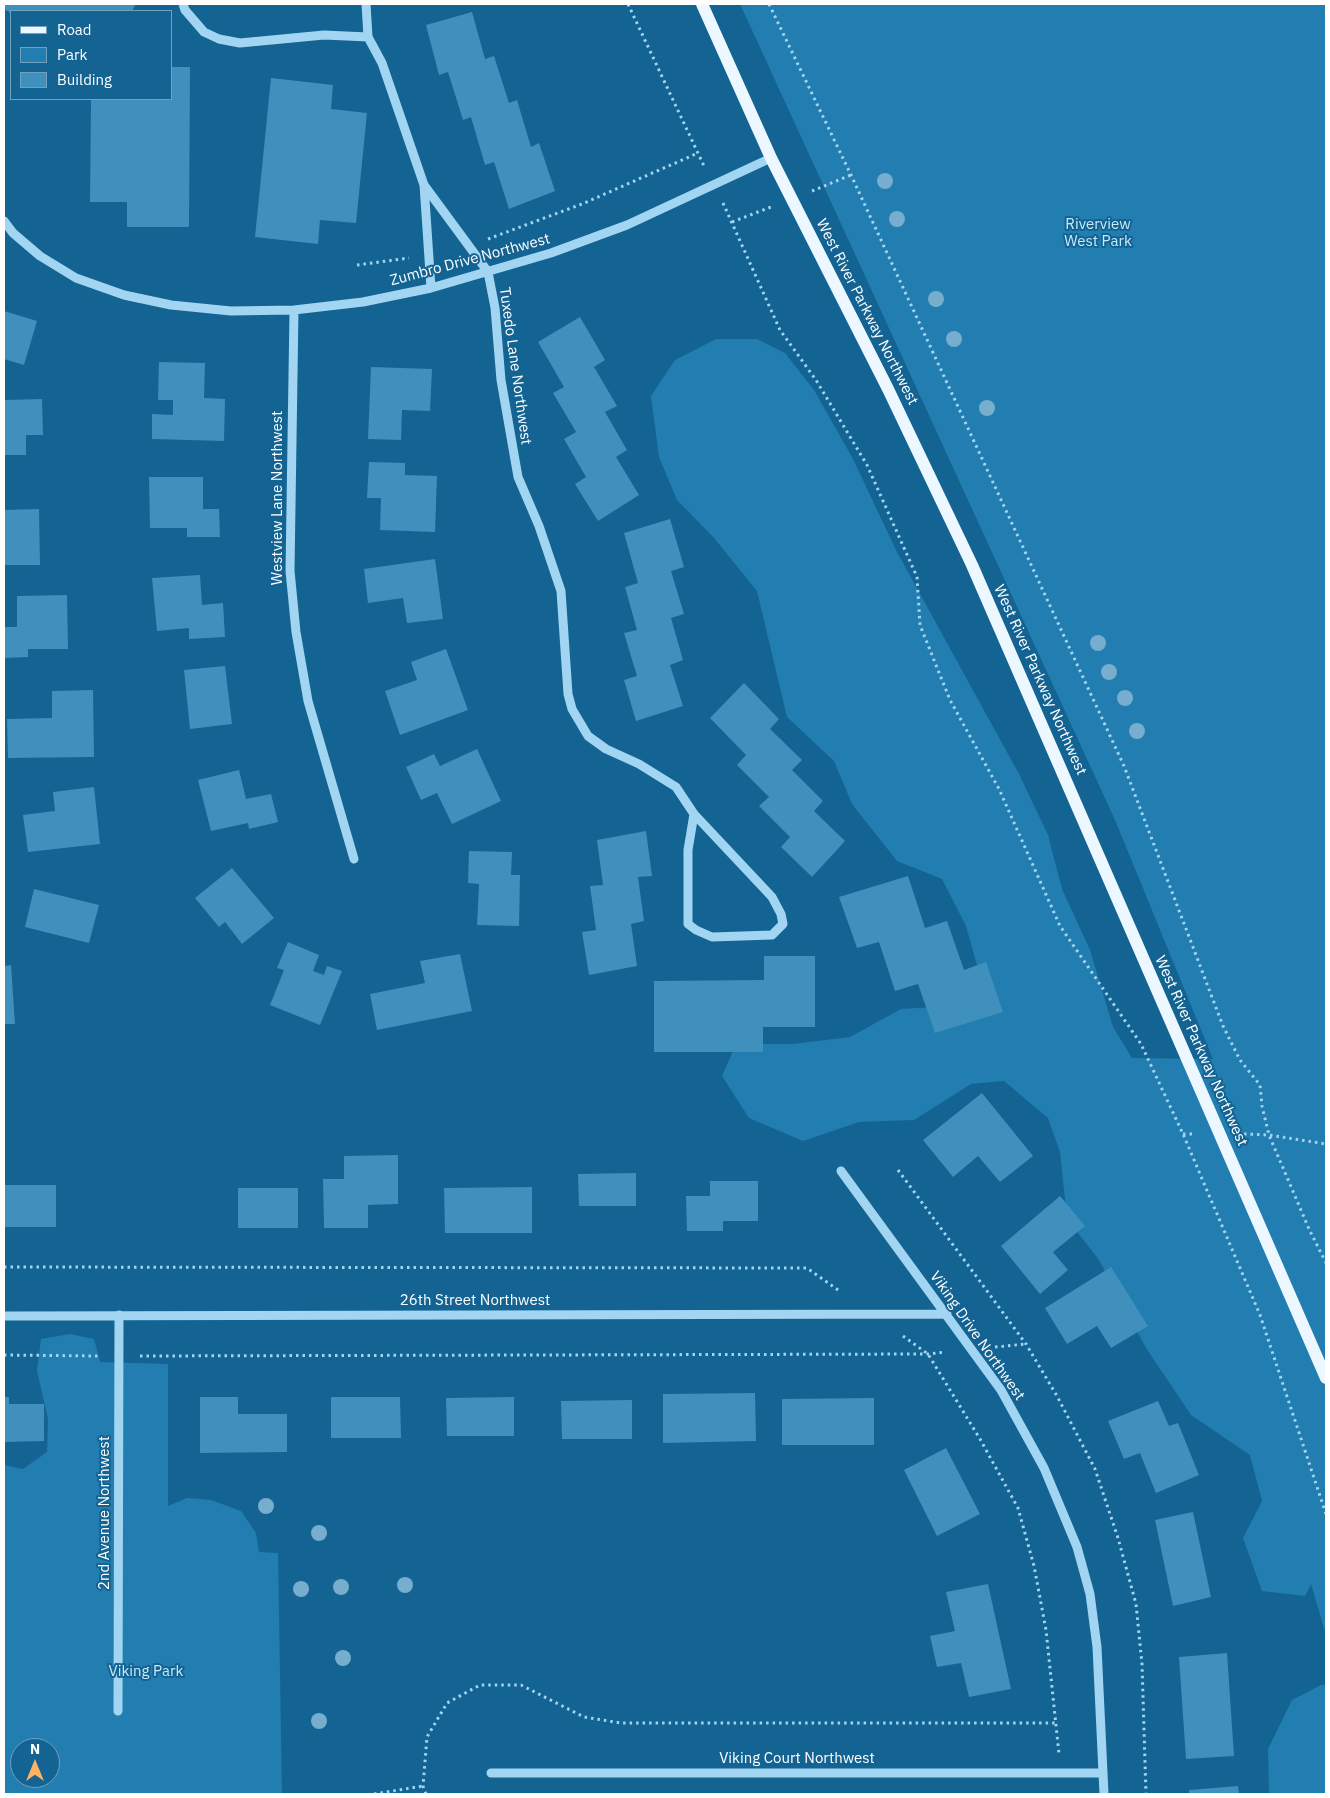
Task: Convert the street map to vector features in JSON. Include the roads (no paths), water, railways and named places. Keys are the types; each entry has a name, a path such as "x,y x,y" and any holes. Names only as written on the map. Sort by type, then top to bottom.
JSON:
{"main road":[{"name":"West River Parkway Northwest","path":"702,4 771,158 888,389 972,564 1326,1378"}],"street":[{"path":"183,4 204,32 219,39 240,43 324,35 368,37"},
{"path":"366,4 368,37 382,63 424,184 431,288"},
{"name":"Zumbro Drive Northwest","path":"4,221 14,234 40,256 76,278 124,294 171,304 231,311 294,310 363,302 431,288 551,253 627,224 771,158"},
{"path":"424,184 488,272"},
{"name":"Tuxedo Lane Northwest","path":"488,272 495,308 500,380 518,477 558,577 568,694 572,709 588,736 606,749 663,777 676,787 694,814 772,897 781,914 783,924 772,935 712,937 688,924 688,850 694,814"},
{"name":"Westview Lane Northwest","path":"294,310 290,571 296,632 308,701 354,859"},
{"name":"Viking Drive Northwest","path":"841,1171 1001,1390 1044,1468 1077,1547 1090,1594 1097,1647 1104,1794"},
{"name":"26th Street Northwest","path":"4,1316 947,1314"},
{"name":"2nd Avenue Northwest","path":"118,1711 119,1315"},
{"name":"Viking Court Northwest","path":"491,1773 1103,1773"}],"park label":[{"name":"Riverview West Park","path":"1098,234"},
{"name":"Viking Park","path":"146,1672"}]}
